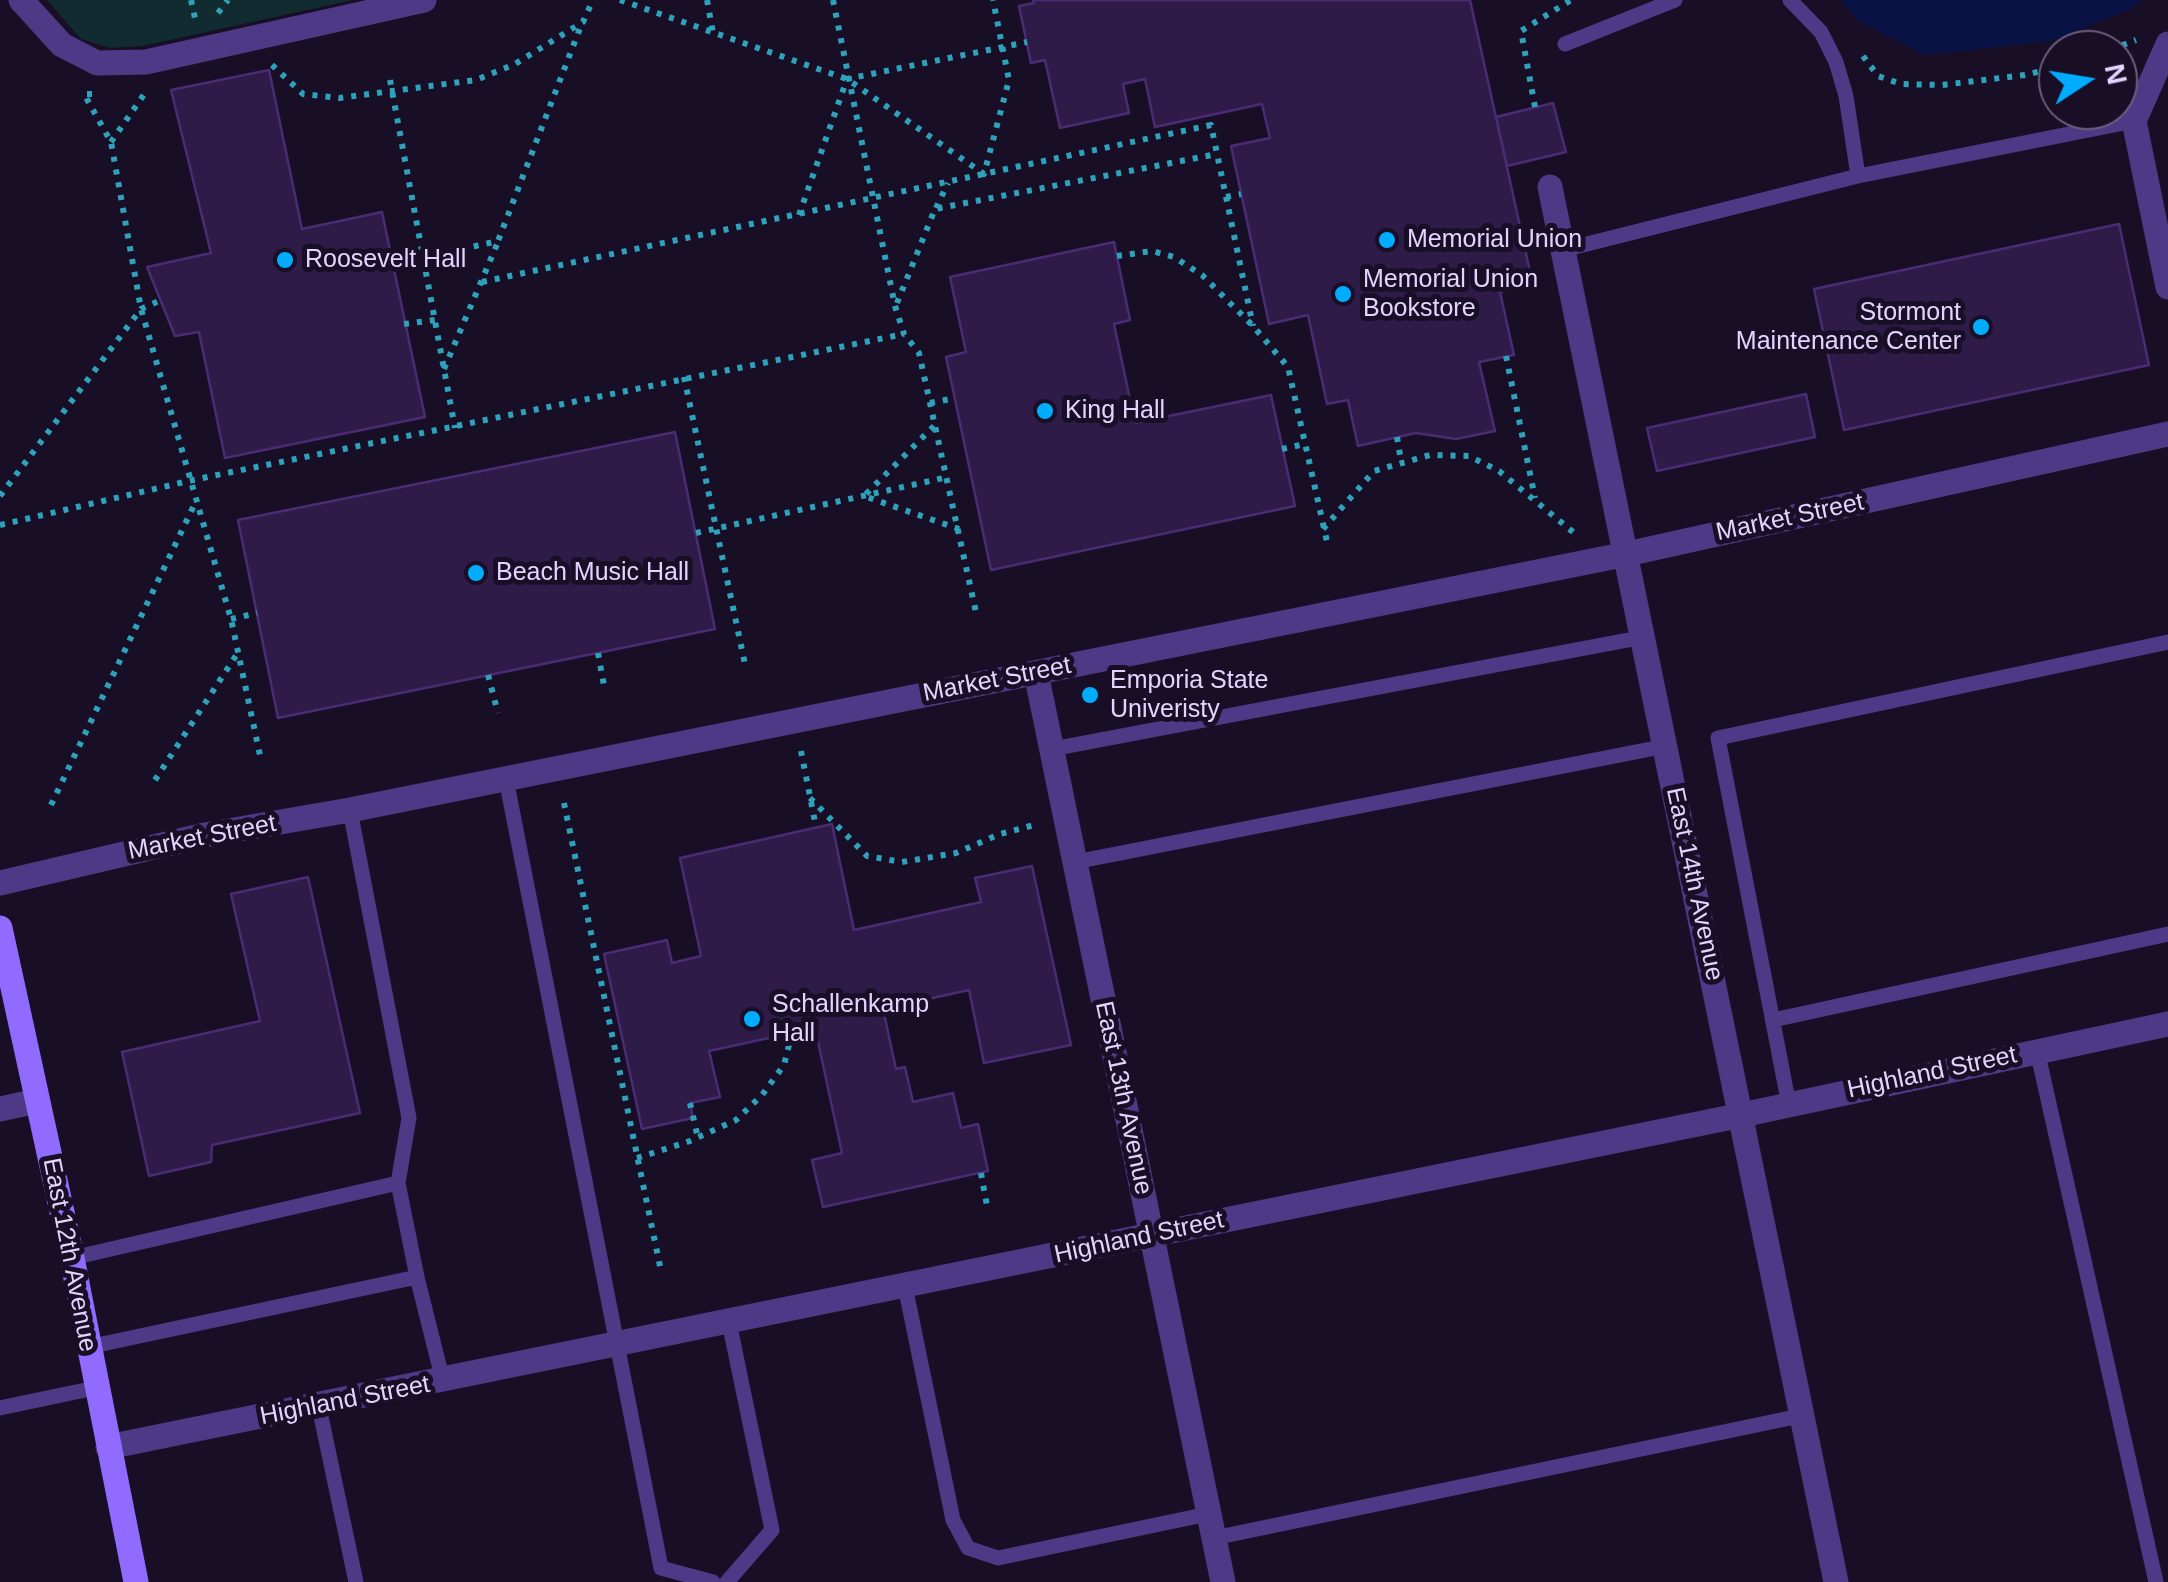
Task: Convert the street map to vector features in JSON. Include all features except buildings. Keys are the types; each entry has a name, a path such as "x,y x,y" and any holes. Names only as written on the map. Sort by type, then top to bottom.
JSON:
{"main road":[{"name":"East 12th Avenue","path":"0,928 72,1258 136,1582"}],"street":[{"path":"21,0 62,44 97,63 146,62 424,0"},
{"path":"2138,112 2168,44"},
{"path":"2136,130 2168,287"},
{"name":"East 14th Avenue","path":"1550,187 1836,1582"},
{"name":"Market Street","path":"0,882 205,835 350,810 1627,554 2168,434"},
{"name":"East 13th Avenue","path":"1036,672 1223,1582"},
{"name":"Highland Street","path":"108,1447 1742,1115 2168,1024"},
{"path":"0,1109 37,1101"}],"lane":[{"path":"1564,44 1674,0"},
{"path":"1790,0 1821,32 1836,62 1846,96 1858,176"},
{"path":"1563,250 1858,176 2089,130"},
{"path":"1052,749 1644,638"},
{"path":"1789,1105 1718,738 2168,642"},
{"path":"1075,862 1666,746"},
{"path":"506,779 661,1568 713,1582"},
{"path":"350,810 408,1118 398,1183 416,1277 443,1381"},
{"path":"1773,1020 2168,934"},
{"path":"2037,1050 2156,1582"},
{"path":"72,1258 398,1183"},
{"path":"88,1347 416,1277"},
{"path":"905,1286 953,1520 968,1548 998,1558 1211,1526 1800,1416"},
{"path":"727,1582 772,1530 729,1322"},
{"path":"0,1408 95,1388"},
{"path":"319,1407 356,1582"}],"path":[{"path":"444,369 593,0"},
{"path":"620,0 847,79 984,174"},
{"path":"708,0 712,33"},
{"path":"833,0 895,306 904,334 919,353 978,616"},
{"path":"984,174 1010,80 993,0"},
{"path":"256,68 274,65 303,94 339,98 441,87 476,80 515,64 582,22"},
{"path":"847,79 1027,42"},
{"path":"1860,52 1878,76 1901,84 1942,85 2038,72"},
{"path":"799,216 847,79"},
{"path":"390,80 455,428"},
{"path":"111,142 147,90 131,91"},
{"path":"100,93 84,94 111,142 140,309 231,619 261,760"},
{"path":"482,282 1211,126 1253,326"},
{"path":"935,209 1217,154"},
{"path":"895,306 948,182"},
{"path":"1226,197 1241,194"},
{"path":"424,258 498,241"},
{"path":"1117,256 1152,251 1174,256 1202,275 1288,367 1328,546"},
{"path":"0,496 140,309 161,300"},
{"path":"404,324 435,320"},
{"path":"0,525 193,480 904,334"},
{"path":"1506,356 1536,499"},
{"path":"684,378 745,664"},
{"path":"930,403 955,398"},
{"path":"864,496 935,425"},
{"path":"1396,437 1401,461"},
{"path":"1282,449 1305,444"},
{"path":"1323,529 1374,471 1430,456 1470,456 1499,471 1572,532"},
{"path":"696,534 948,477"},
{"path":"864,496 959,530"},
{"path":"51,805 198,498"},
{"path":"231,619 257,613"},
{"path":"155,780 238,652"},
{"path":"598,654 604,692"},
{"path":"488,675 498,713"},
{"path":"799,744 816,827"},
{"path":"810,798 867,856 902,862 956,853 1000,834 1040,824"},
{"path":"564,803 661,1271"},
{"path":"637,1158 698,1138 736,1120 762,1095 784,1065 792,1033"},
{"path":"690,1104 698,1138"},
{"path":"980,1173 988,1206"}],"green space":[{"path":"47,0 353,0 142,46 110,48 81,39"}],"shaded area":[{"path":"1841,0 2142,0 2135,7 2078,30 2038,30 2038,42 1924,55 1856,19"}],"place":[{"name":"Memorial Union","path":"1387,240"},
{"name":"Roosevelt Hall","path":"285,260"},
{"name":"Memorial Union Bookstore","path":"1343,294"},
{"name":"Stormont Maintenance Center","path":"1981,327"},
{"name":"King Hall","path":"1045,411"},
{"name":"Beach Music Hall","path":"476,573"},
{"name":"Emporia State Univeristy","path":"1090,695"},
{"name":"Schallenkamp Hall","path":"752,1019"}]}
